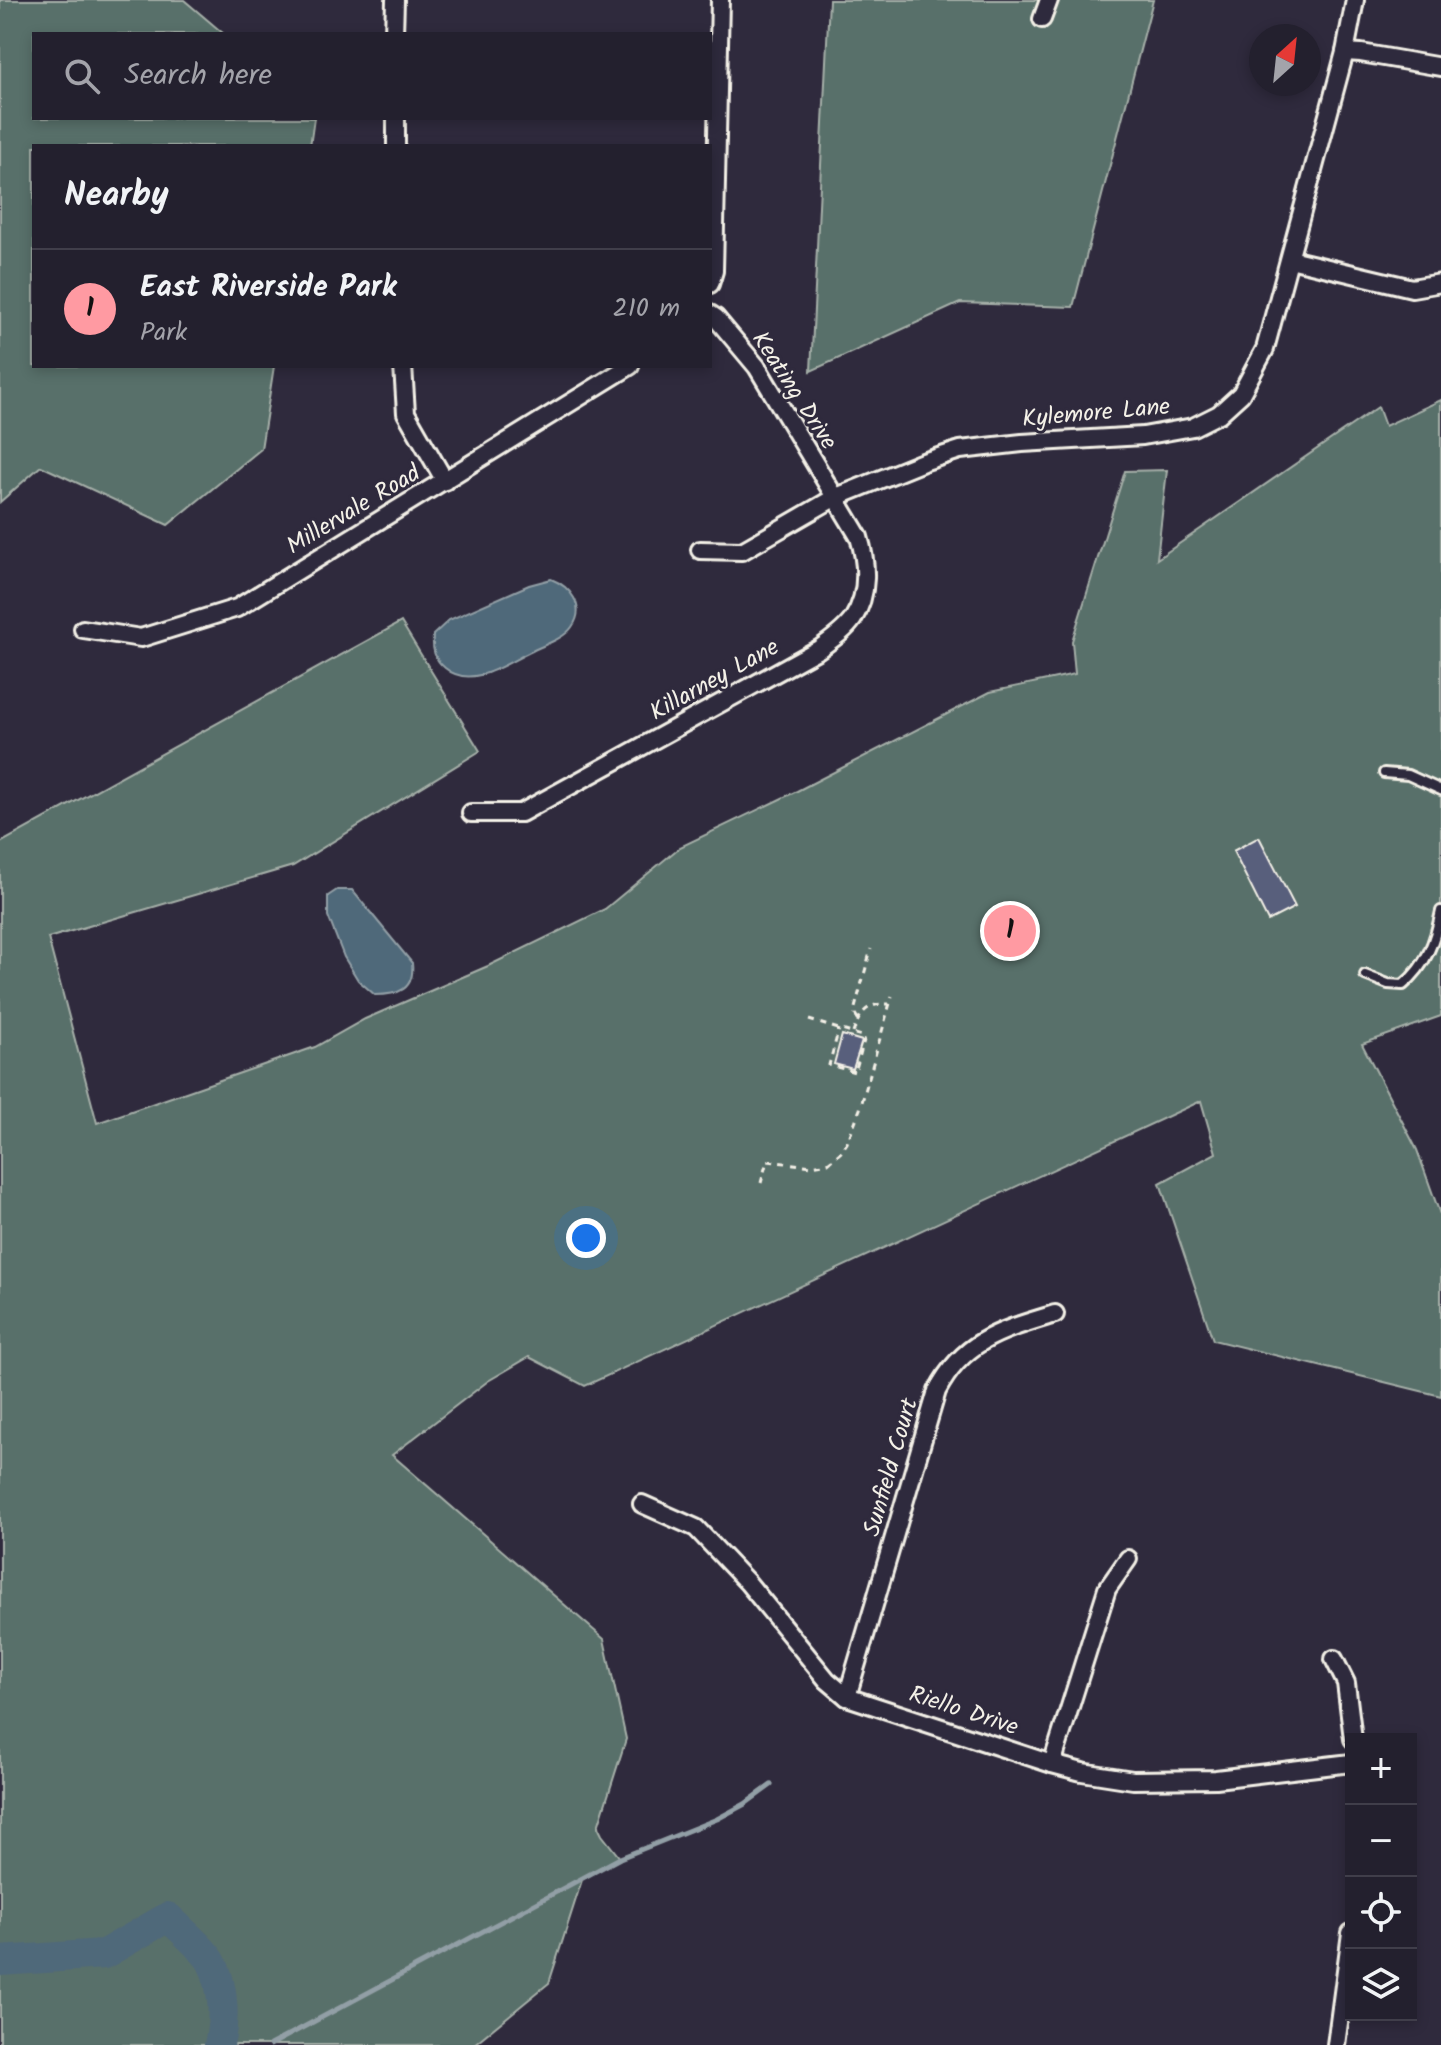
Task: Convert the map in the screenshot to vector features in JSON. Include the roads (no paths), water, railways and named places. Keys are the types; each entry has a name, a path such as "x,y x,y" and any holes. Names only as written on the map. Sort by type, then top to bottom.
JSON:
{"street":[{"path":"394,32 395,0"},
{"path":"712,278 714,118 720,0"},
{"path":"1042,19 1049,0"},
{"name":"Kylemore Lane","path":"700,550 742,551 834,498 960,450 1143,436 1193,427 1219,414 1241,394 1265,349 1345,52 1355,0"},
{"path":"1345,52 1441,67"},
{"path":"396,120 396,144"},
{"path":"1290,259 1412,288 1441,283"},
{"name":"Keating Drive","path":"712,315 757,367 834,498"},
{"path":"403,368 406,413 445,481"},
{"name":"Millervale Road","path":"83,629 141,638 237,608 627,368"},
{"name":"Killarney Lane","path":"471,813 521,813 836,637 853,619 866,578 865,555 859,537 834,498"},
{"name":"Sunfield Court","path":"847,1697 937,1391 947,1372 964,1352 992,1336 1055,1314"},
{"name":"Riello Drive","path":"642,1504 696,1528 748,1583 827,1680 847,1697 1052,1764 1133,1780 1216,1779 1345,1764"},
{"path":"1052,1764 1107,1589 1128,1559"},
{"path":"1334,1659 1346,1683 1352,1733"},
{"path":"1336,2045 1349,1949"}],"lane":[{"path":"1384,773 1408,775 1441,790"},
{"path":"1365,975 1388,984 1403,985 1413,977 1427,960 1441,911"}],"water":[{"path":"551,579 564,586 577,604 576,619 564,635 477,676 455,674 438,661 433,649 433,635 449,620 529,585"},
{"path":"337,890 352,890 412,963 411,979 403,989 375,995 358,980 344,957 328,916 328,896"}],"waterway":[{"path":"270,2045 620,1858 717,1819 771,1785"},
{"path":"0,1961 104,1954 168,1917 204,1953 216,1972 222,2004 219,2045"}],"place":[{"name":"East Riverside Park","path":"1010,931"}]}
